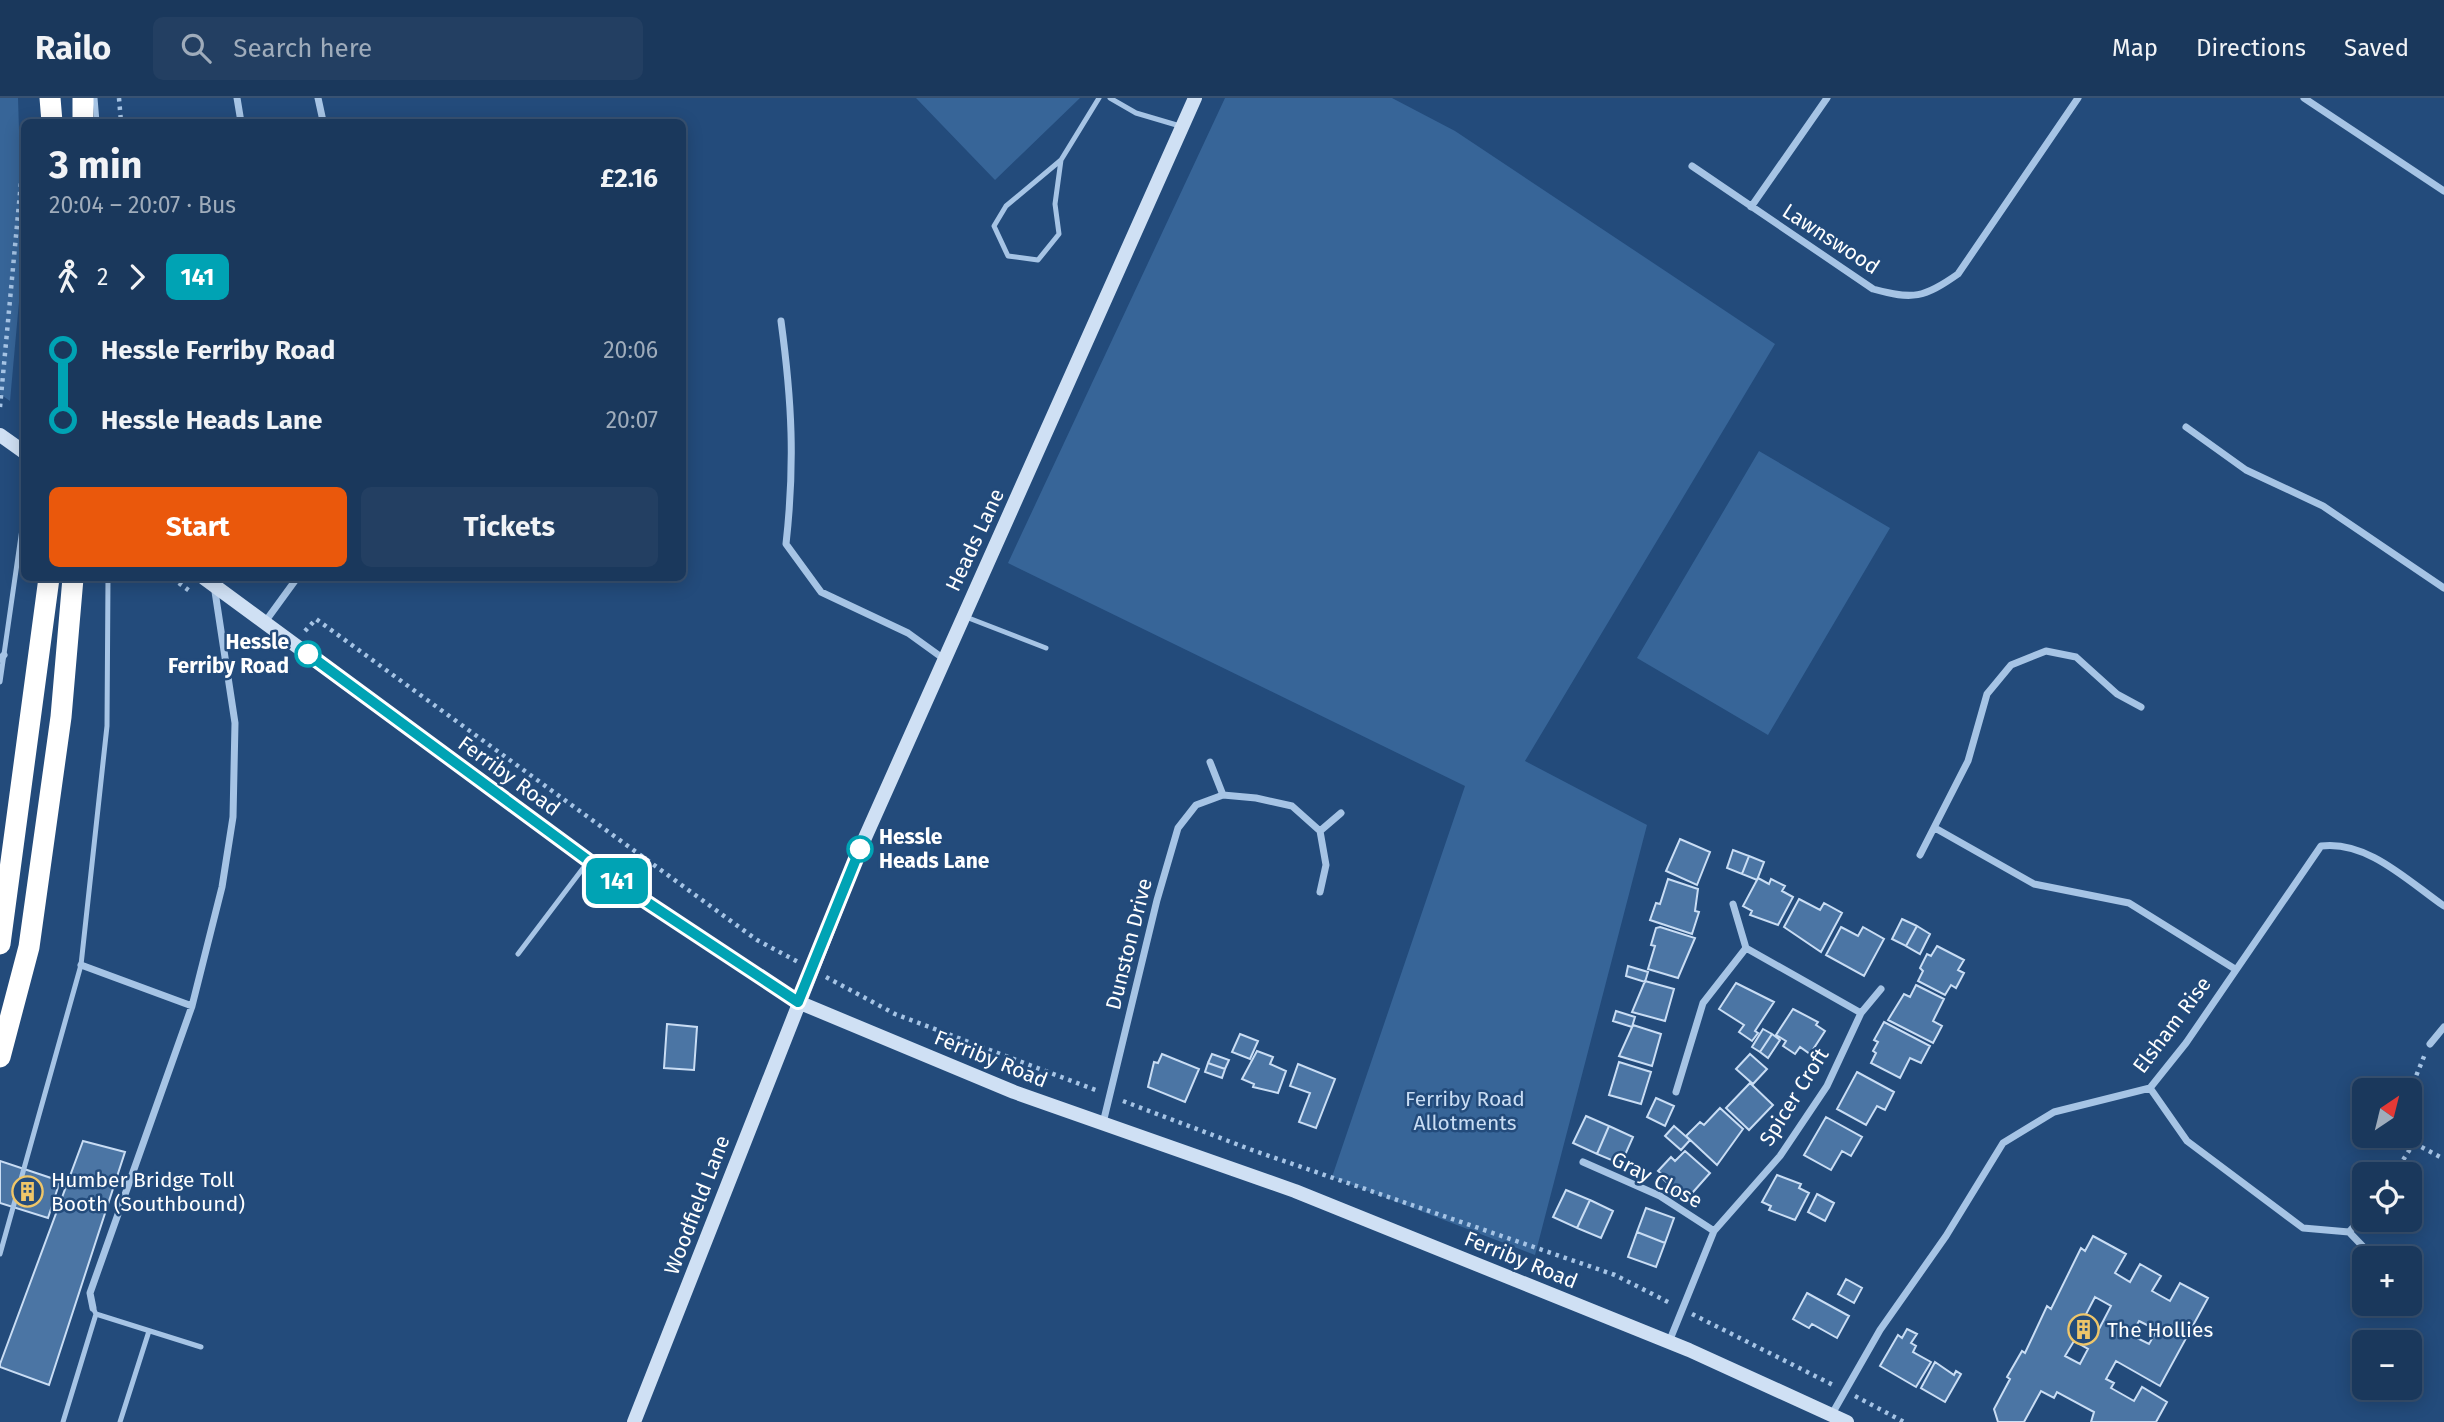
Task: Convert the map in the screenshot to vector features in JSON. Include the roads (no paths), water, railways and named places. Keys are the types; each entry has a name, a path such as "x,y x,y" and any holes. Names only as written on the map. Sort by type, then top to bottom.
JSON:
{"highway":[{"path":"50,98 52,119"},
{"path":"83,98 83,119"},
{"path":"0,944 50,581"},
{"path":"0,1057 29,947 61,717 73,584"}],"street":[{"path":"237,98 240,119"},
{"path":"318,98 321,119"},
{"name":"Heads Lane","path":"798,1002 944,659 1195,98"},
{"path":"1751,207 1828,98"},
{"name":"Lawnswood","path":"1692,166 1873,289 1905,298 1936,289 1958,274 2078,98"},
{"path":"2304,98 2444,191"},
{"path":"781,321 793,410 793,488 786,544 821,592 908,633 944,659"},
{"path":"2186,427 2246,470 2323,506 2444,588"},
{"path":"0,435 21,450"},
{"path":"94,1311 90,1293 192,1006 222,887 233,817 234,723 209,581"},
{"name":"Ferriby Road","path":"209,581 589,860 798,1002 1014,1092 1295,1191 1669,1342 1847,1422"},
{"path":"265,622 295,581"},
{"path":"1920,855 1968,761 1987,694 2011,665 2046,651 2076,657 2117,694 2141,707"},
{"path":"1210,762 1223,795 1256,798 1292,806 1320,831 1326,865 1320,892"},
{"name":"Dunston Drive","path":"1102,1124 1157,900 1178,828 1196,805 1223,795"},
{"path":"1320,831 1341,813"},
{"path":"1935,828 2035,884 2129,903 2235,969"},
{"name":"Elsham Rise","path":"1832,1414 1881,1330 1946,1236 2003,1143 2054,1112 2150,1088 2186,1043 2321,846 2340,844 2367,853 2444,906"},
{"path":"1733,904 1746,948 1861,1013"},
{"path":"1676,1092 1703,1003 1746,948"},
{"path":"81,965 192,1006"},
{"name":"Spicer Croft","path":"1669,1342 1714,1231 1780,1156 1827,1086 1861,1013 1881,989"},
{"name":"Woodfield Lane","path":"634,1422 798,1002"},
{"path":"2430,1044 2444,1027"},
{"path":"2150,1088 2187,1141 2302,1228 2349,1231 2363,1246"},
{"name":"Gray Close","path":"1583,1162 1660,1196 1714,1231"},
{"path":"2349,1231 2352,1228"}],"lane":[{"path":"95,98 97,119"},
{"path":"1061,160 1055,204 1059,234 1038,260 1008,256 994,226 1006,206 1061,160 1099,98"},
{"path":"1110,98 1136,113 1183,127"},
{"path":"0,682 21,544"},
{"path":"0,1254 81,965 107,726 108,581"},
{"path":"963,616 1046,648"},
{"path":"518,954 589,860"},
{"path":"62,1422 94,1311 201,1347"},
{"path":"120,1422 149,1331"}],"place":[{"name":"Hessle Ferriby Road","path":"308,654"},
{"name":"Hessle Heads Lane","path":"860,849"},
{"name":"Humber Bridge Toll Booth (Southbound)","path":"28,1192"},
{"name":"The Hollies","path":"2084,1330"}],"park label":[{"name":"Ferriby Road Allotments","path":"1465,1111"}]}
